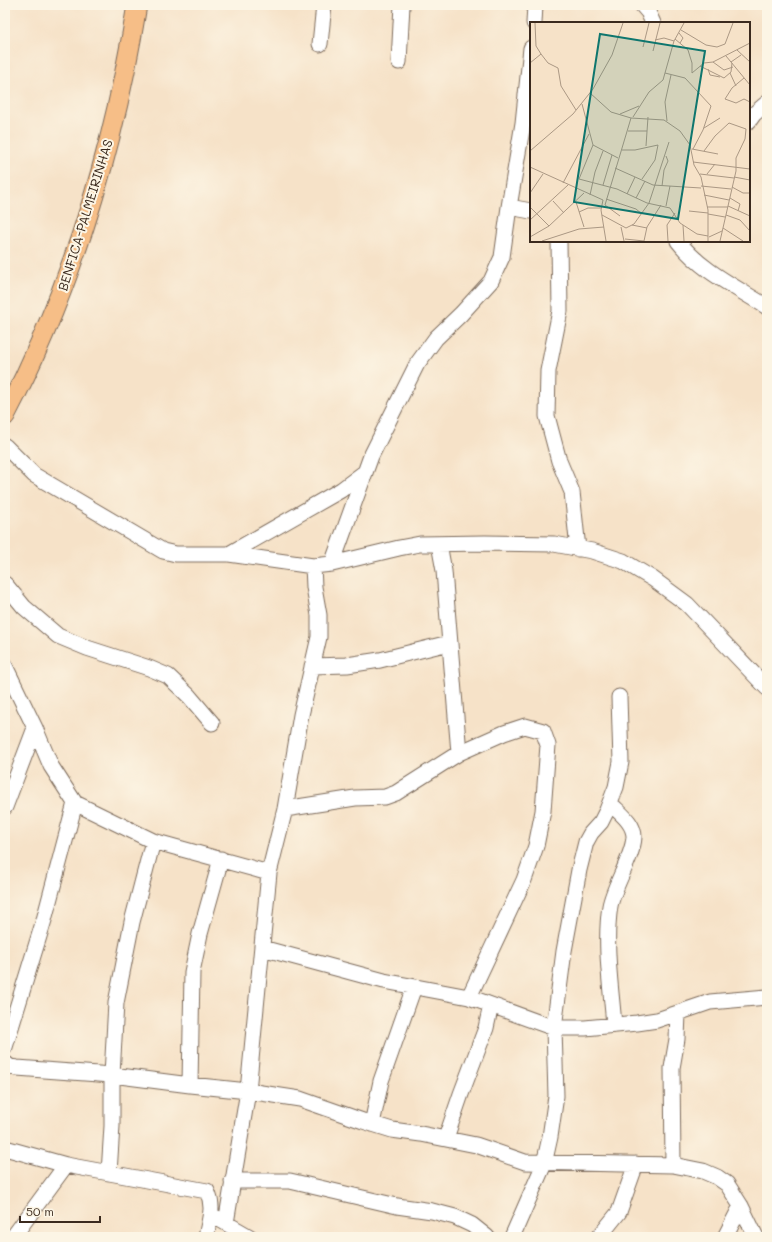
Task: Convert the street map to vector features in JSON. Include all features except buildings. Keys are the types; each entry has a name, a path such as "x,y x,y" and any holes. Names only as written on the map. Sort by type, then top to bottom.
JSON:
{"main road":[{"name":"BENFICA-PALMEIRINHAS","path":"5,416 46,330 76,253 100,177 119,103 137,5"}],"street":[{"path":"320,44 324,5"},
{"path":"399,62 402,5"},
{"path":"534,22 535,5"},
{"path":"642,5 648,12 653,22"},
{"path":"332,564 371,456 417,364 436,338 461,314 491,280 502,257 523,123 530,57"},
{"path":"757,117 767,103"},
{"path":"509,207 530,211"},
{"path":"559,242 560,311 548,371 547,416 558,461 572,492 578,549"},
{"path":"679,242 685,250 716,277 767,307"},
{"path":"5,446 34,474 163,551 176,554 229,554 313,566 332,564 420,544 554,544 592,551 623,561 653,579 687,604 767,688"},
{"path":"229,554 341,490 365,472"},
{"path":"439,544 444,571 459,753"},
{"path":"226,1223 248,1091 269,872 285,809 301,715 319,637 319,615 314,587 313,566"},
{"path":"5,584 24,607 58,636 87,648 149,668 168,676 189,696 212,723"},
{"path":"312,666 347,665 380,660 449,643"},
{"path":"5,666 35,728 51,766 75,803 153,841 269,872"},
{"path":"512,1237 544,1164 550,1137 556,1096 554,1028 564,951 578,870 586,842 591,833 601,822 616,787 621,762 619,697"},
{"path":"285,809 355,798 385,797 396,793 459,753 504,733 525,726 543,731 548,744 543,810 536,846 524,880 469,997"},
{"path":"5,807 35,728"},
{"path":"5,1048 44,920 75,803"},
{"path":"610,803 630,823 634,837 631,851 619,879 610,912 608,932 614,1025"},
{"path":"109,1173 116,1003 132,922 153,841"},
{"path":"190,1085 192,972 200,934 220,860"},
{"path":"262,948 384,981 469,997 554,1028 585,1028 657,1020 710,1002 767,998"},
{"path":"372,1124 381,1081 414,987"},
{"path":"446,1138 486,1028 491,1005"},
{"path":"673,1165 672,1068 677,1039 678,1013"},
{"path":"5,1063 17,1068 112,1076 248,1091 300,1099 392,1130 446,1138 476,1145 526,1162 544,1164 570,1162 673,1165 703,1170 727,1184 741,1206 756,1237"},
{"path":"5,1148 66,1165 206,1191 211,1200 211,1215 206,1237"},
{"path":"600,1237 619,1212 636,1164"},
{"path":"14,1237 66,1165"},
{"path":"232,1181 290,1181 397,1206 432,1211 455,1217 472,1225 487,1237"},
{"path":"725,1237 741,1206"},
{"path":"211,1215 250,1237"}]}
